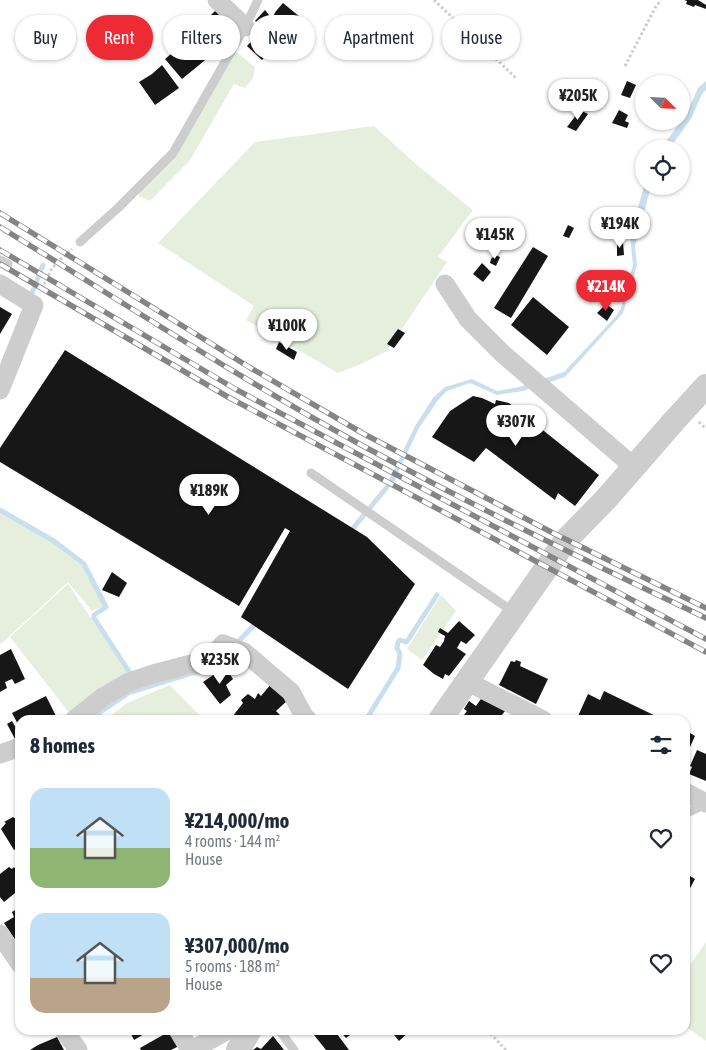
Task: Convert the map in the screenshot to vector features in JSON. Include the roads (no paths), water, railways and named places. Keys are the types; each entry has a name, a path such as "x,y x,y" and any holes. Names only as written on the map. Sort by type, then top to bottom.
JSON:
{"street":[{"path":"217,0 245,27"},
{"path":"0,284 34,305 0,390"},
{"path":"445,284 468,319 503,354 634,467"},
{"path":"444,715 566,540 606,499 706,386"},
{"path":"80,715 103,697 129,682 210,659 223,644 244,652 291,692 303,715"},
{"path":"468,682 533,715"},
{"path":"0,754 15,749"},
{"path":"690,795 706,804"},
{"path":"0,934 15,956"},
{"path":"68,1035 78,1050"},
{"path":"181,1035 191,1050 219,1035"},
{"path":"238,1050 247,1035"}],"lane":[{"path":"80,242 118,208 173,153 245,27 258,0"},
{"path":"311,473 515,613"},
{"path":"690,812 706,804"},
{"path":"283,1035 294,1050"}],"water":[{"path":"706,81 706,90 702,94 690,120 690,106 698,88"},
{"path":"675,130 683,130 676,140 667,140"},
{"path":"641,195 649,195 635,246 637,265 623,313 565,377 523,391 497,395 470,383 447,391 439,399 419,428 394,481 389,480 415,426 433,398 445,387 472,379 497,391 519,387 564,372 617,315 621,308 633,265 630,236"},
{"path":"217,661 222,666 212,672 191,676 130,695 100,715 92,715 126,693"}],"waterway":[{"path":"30,298 43,265"},
{"path":"350,532 392,481 394,476"},
{"path":"0,510 54,541 84,564 106,607 94,615 94,618 132,676"},
{"path":"369,715 398,668 400,654 397,648 398,642 400,640 406,642 408,640 437,595"},
{"path":"236,644 258,621"},
{"path":"214,667 219,665 231,651"}],"railway":[{"path":"0,213 249,367 364,434 553,533 706,608"},
{"path":"0,227 226,367 318,421 407,470 577,556 706,618"},
{"path":"0,250 237,390 706,639"},
{"path":"0,264 228,397 706,652"}]}
